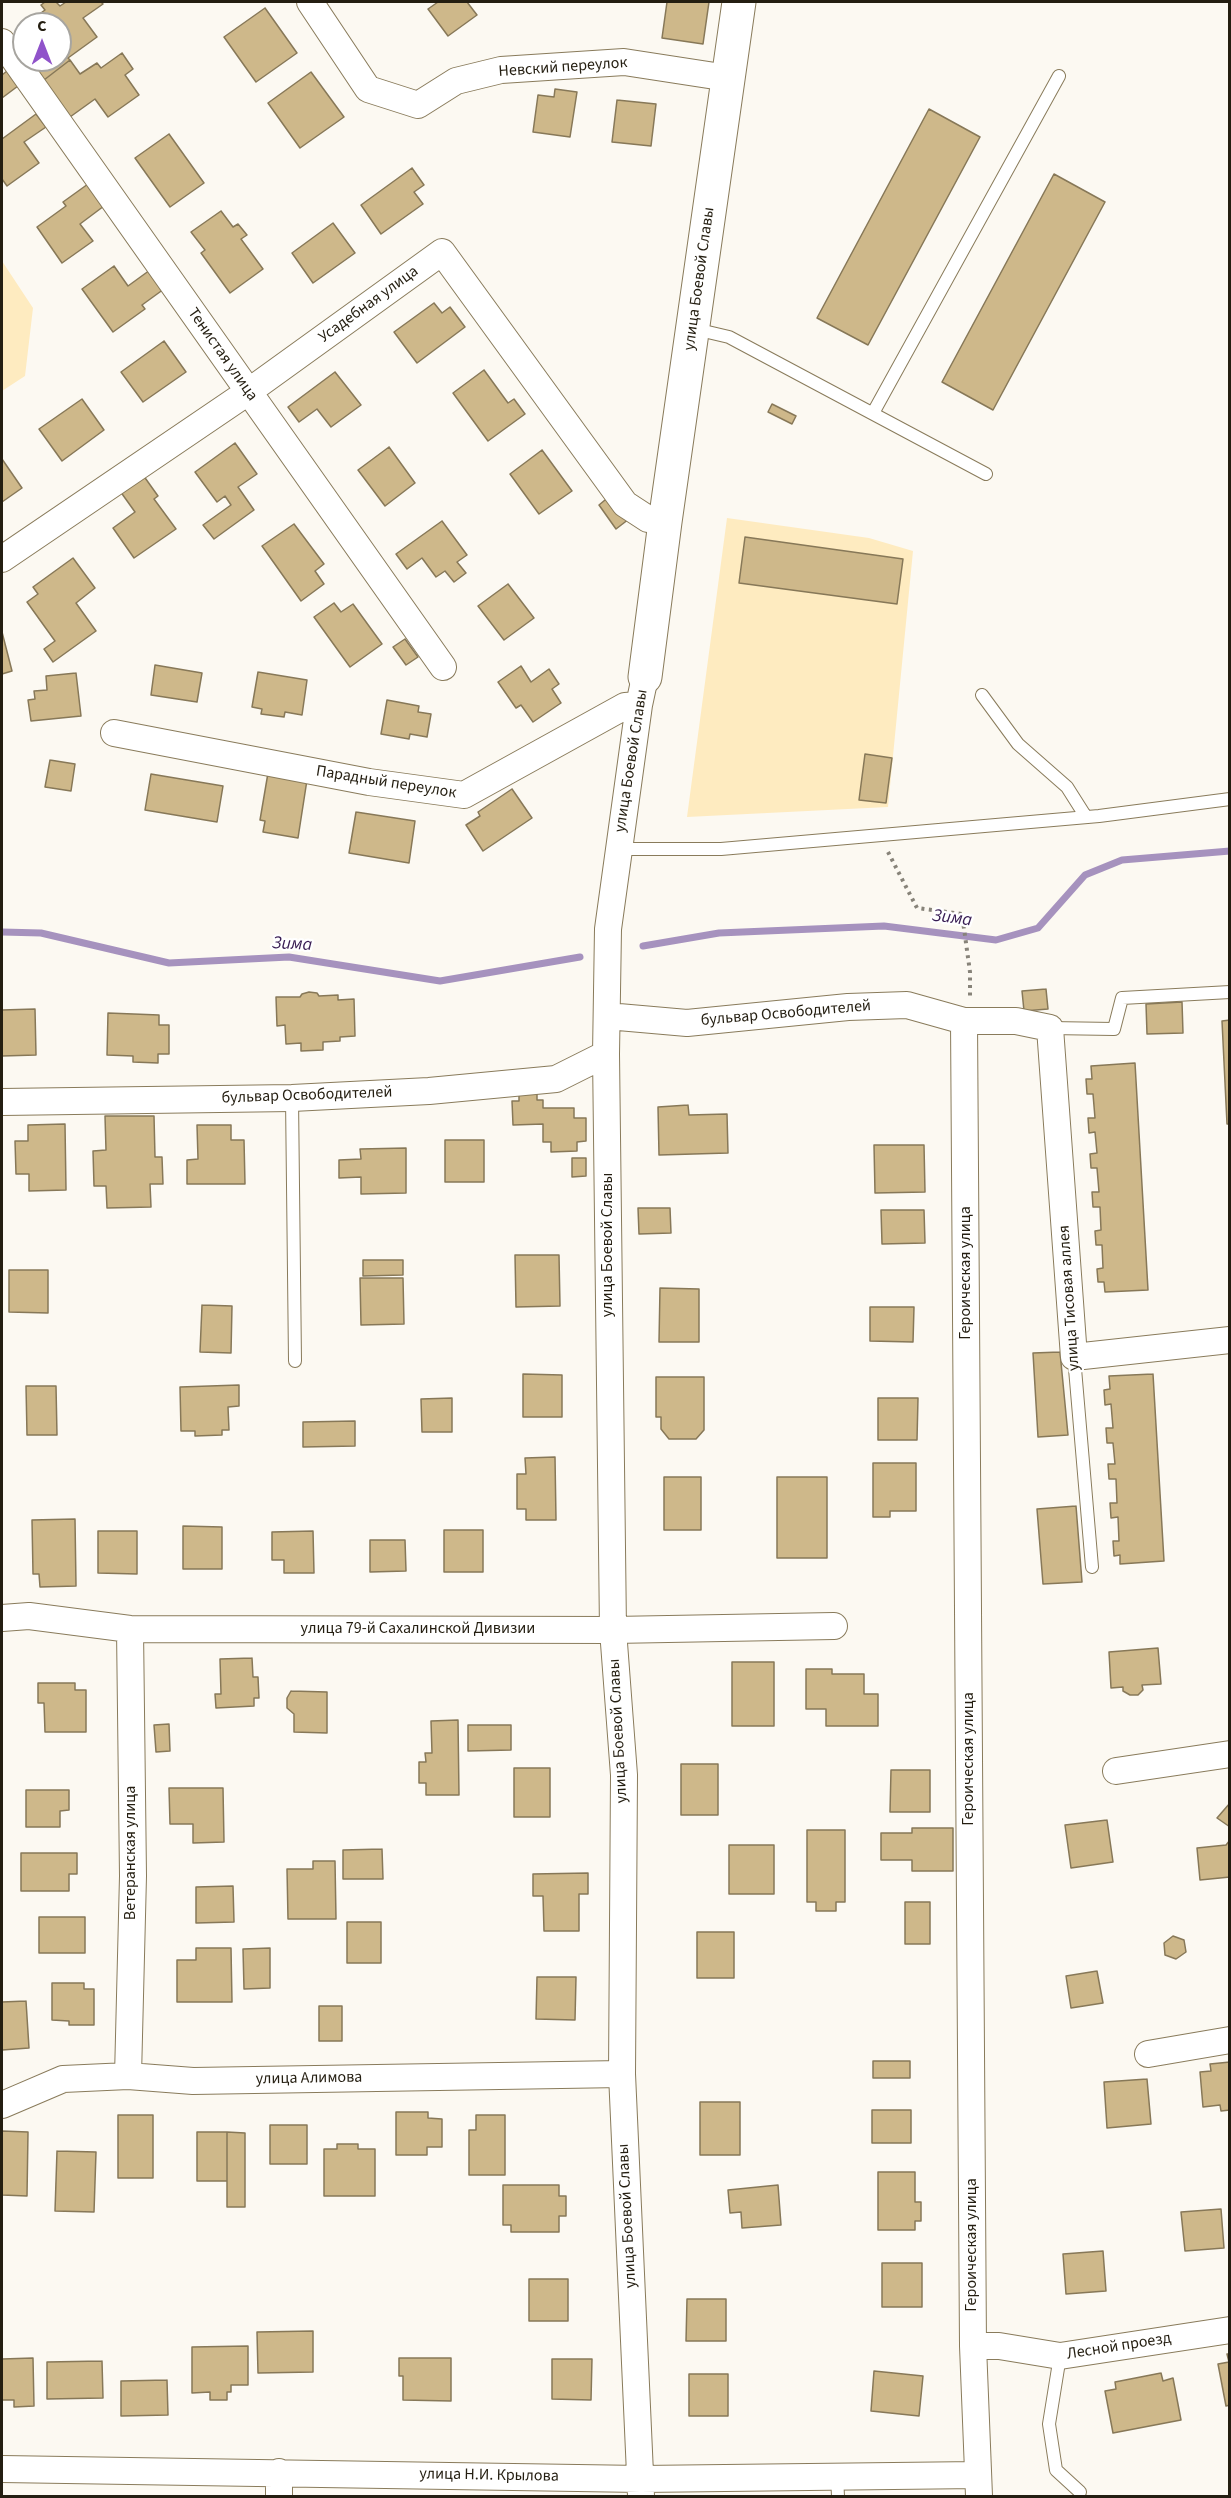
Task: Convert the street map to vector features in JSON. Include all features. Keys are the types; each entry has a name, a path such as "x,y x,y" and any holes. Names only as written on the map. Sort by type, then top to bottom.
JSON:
{"street":[{"name":"Невский переулок","path":"310,2 368,89 418,105 456,81 501,70 624,62 728,78"},
{"name":"улица Боевой Славы","path":"641,2488 622,2074 624,1775 613,1630 606,1054 608,929 739,2"},
{"name":"Тенистая улица","path":"2,42 443,667"},
{"name":"Усадебная улица","path":"2,559 248,392 442,252 625,504 648,519 665,522"},
{"name":"Парадный переулок","path":"114,733 369,782 464,795 625,706 642,691"},
{"name":"бульвар Освободителей","path":"607,1016 687,1023 848,1007 907,1005 967,1021 1016,1021 1050,1028"},
{"name":"Героическая улица","path":"967,1021 973,2346 978,2486"},
{"name":"улица Тисовая аллея","path":"1050,1028 1074,1357"},
{"name":"бульвар Освободителей","path":"2,1102 292,1098 429,1091 556,1079 606,1054"},
{"path":"1074,1357 1230,1340"},
{"name":"улица 79-й Сахалинской Дивизии","path":"2,1617 29,1616 130,1629 613,1630 834,1626"},
{"name":"Ветеранская улица","path":"128,2076 132,1876 130,1629"},
{"path":"1116,1771 1230,1754"},
{"path":"1148,2054 1230,2040"},
{"name":"улица Алимова","path":"2,2105 63,2079 128,2076 193,2081 622,2074"},
{"name":"Лесной проезд","path":"973,2346 999,2346 1060,2356 1230,2330"},
{"name":"улица Н.И. Крылова","path":"2,2469 279,2484 641,2488 978,2486"}],"lane":[{"path":"873,413 1059,76"},
{"path":"694,328 729,337 986,474"},
{"path":"982,695 1018,744 1067,787 1086,817"},
{"path":"619,849 721,849 1086,817 1230,799"},
{"path":"1050,1028 1114,1029 1122,998 1230,992"},
{"path":"292,1098 295,1361"},
{"name":"улица Тисовая аллея","path":"1074,1357 1092,1568"},
{"path":"1060,2356 1049,2424 1056,2470 1080,2492"}],"path":[{"path":"879,835 916,908 962,914 970,972 967,1021"}],"shaded area":[{"path":"2,261 33,308 25,376 2,391"},
{"path":"727,518 869,538 913,551 888,807 687,817"}],"building":[{"path":"45,2 56,2 60,6 66,2 101,2 103,4 83,18 97,37 72,55 72,12 42,12 45,10 41,5"},
{"path":"438,2 467,2 477,15 448,36 428,9"},
{"path":"667,2 709,2 703,44 662,38"},
{"path":"265,8 297,53 256,82 224,37"},
{"path":"122,53 133,69 125,75 139,95 108,117 95,99 70,117 44,80 54,72 72,72 72,63 80,74 97,63 101,68"},
{"path":"7,71 18,86 2,98 2,75"},
{"path":"38,72 54,72 44,80"},
{"path":"311,72 344,117 300,148 268,103"},
{"path":"555,89 577,92 570,137 533,132 538,95 554,97"},
{"path":"617,100 656,104 651,146 612,142"},
{"path":"929,109 980,137 868,345 817,318"},
{"path":"36,114 46,127 24,142 39,163 7,186 2,179 2,139"},
{"path":"169,134 204,183 170,207 135,158"},
{"path":"412,168 424,185 414,192 423,204 381,234 361,205"},
{"path":"1054,174 1105,202 993,410 942,382"},
{"path":"88,184 104,206 80,224 93,241 62,263 37,227 66,206 63,202"},
{"path":"221,211 233,227 238,224 247,235 241,239 263,269 230,293 201,253 205,250 191,232"},
{"path":"333,223 355,253 313,283 292,253"},
{"path":"114,266 128,286 150,270 164,289 142,305 145,309 113,332 82,289"},
{"path":"434,303 442,313 450,307 465,327 417,363 394,332"},
{"path":"164,341 186,372 143,402 121,372"},
{"path":"484,370 508,403 514,399 525,414 488,441 453,393"},
{"path":"335,372 361,405 331,427 317,409 299,422 288,407"},
{"path":"82,399 104,430 62,461 39,429"},
{"path":"772,404 796,416 792,424 768,412"},
{"path":"235,443 257,474 238,487 254,510 214,539 203,525 231,505 225,496 217,502 195,472"},
{"path":"389,447 415,483 385,506 358,470"},
{"path":"542,450 572,491 539,514 510,474"},
{"path":"2,459 22,488 2,502"},
{"path":"138,468 158,496 154,499 176,529 134,558 113,528 135,512 115,484"},
{"path":"611,495 629,519 616,529 599,505"},
{"path":"442,521 467,555 457,562 466,573 454,582 445,571 436,577 422,558 407,569 396,554"},
{"path":"294,524 324,564 315,571 324,584 301,601 262,546"},
{"path":"745,537 903,559 897,604 739,583"},
{"path":"73,558 95,588 76,603 96,631 53,662 44,649 55,641 27,602 38,594 33,587"},
{"path":"508,584 534,618 504,640 478,606"},
{"path":"334,603 341,612 353,604 382,644 350,667 314,617"},
{"path":"2,632 12,671 2,674"},
{"path":"405,639 418,657 406,665 393,647"},
{"path":"155,665 202,673 197,702 151,695"},
{"path":"521,666 531,682 549,669 559,684 552,689 561,703 533,722 521,705 516,708 498,682"},
{"path":"258,672 307,680 302,715 285,712 284,717 261,714 262,709 252,707"},
{"path":"76,673 81,716 31,721 28,700 35,699 34,691 47,690 46,676"},
{"path":"387,700 419,706 418,712 431,714 427,737 410,734 409,739 381,734"},
{"path":"865,754 892,758 886,803 859,800"},
{"path":"50,760 75,764 71,791 45,787"},
{"path":"268,773 307,780 298,838 263,832 265,821 260,820"},
{"path":"151,774 223,786 217,822 145,810"},
{"path":"512,789 532,818 483,851 466,825 480,816 478,812"},
{"path":"356,812 415,821 409,863 349,853"},
{"path":"1046,989 1048,1009 1024,1011 1022,991"},
{"path":"309,992 317,993 319,996 338,995 338,1000 354,999 355,1036 340,1037 340,1041 323,1042 323,1050 301,1051 301,1043 286,1044 285,1025 277,1026 276,997 300,997"},
{"path":"1182,1002 1183,1033 1147,1034 1146,1004"},
{"path":"35,1009 36,1055 2,1056 2,1010"},
{"path":"108,1013 159,1015 159,1025 169,1025 169,1054 158,1054 158,1063 133,1062 133,1056 107,1055"},
{"path":"1230,1020 1230,1124 1227,1124 1222,1021"},
{"path":"1135,1063 1148,1290 1105,1292 1104,1282 1098,1282 1097,1269 1103,1268 1102,1245 1096,1245 1095,1231 1101,1230 1100,1207 1093,1207 1092,1192 1099,1192 1097,1168 1091,1168 1090,1154 1097,1153 1095,1132 1089,1133 1088,1118 1095,1118 1093,1094 1087,1094 1086,1079 1092,1079 1091,1066"},
{"path":"537,1093 537,1100 543,1100 543,1108 574,1108 574,1118 586,1118 586,1141 577,1142 577,1151 551,1152 551,1142 543,1142 543,1124 513,1125 512,1101 519,1101 519,1094"},
{"path":"688,1105 689,1115 727,1114 728,1153 659,1155 658,1107"},
{"path":"105,1116 154,1116 155,1157 162,1157 163,1184 150,1184 151,1207 107,1208 106,1186 94,1186 93,1151 106,1150"},
{"path":"65,1124 66,1190 29,1191 29,1174 16,1174 15,1141 28,1141 28,1125"},
{"path":"197,1125 231,1125 231,1140 244,1140 245,1184 187,1184 187,1160 198,1159"},
{"path":"445,1140 484,1140 484,1182 445,1182"},
{"path":"874,1145 924,1145 925,1192 875,1193"},
{"path":"406,1148 406,1193 361,1194 361,1177 339,1178 339,1160 361,1159 360,1149"},
{"path":"572,1158 586,1158 586,1176 572,1177"},
{"path":"638,1208 670,1208 671,1233 639,1234"},
{"path":"881,1210 924,1210 925,1243 882,1244"},
{"path":"515,1255 559,1255 560,1306 516,1307"},
{"path":"363,1260 403,1260 403,1275 363,1276"},
{"path":"9,1270 48,1270 48,1313 9,1312"},
{"path":"360,1278 403,1278 404,1324 361,1325"},
{"path":"660,1288 699,1289 699,1342 659,1342"},
{"path":"202,1305 232,1306 231,1353 200,1352"},
{"path":"870,1307 914,1307 913,1342 870,1341"},
{"path":"1060,1352 1068,1435 1038,1437 1033,1353"},
{"path":"523,1374 562,1375 562,1417 523,1417"},
{"path":"1153,1374 1164,1561 1120,1564 1120,1555 1114,1556 1113,1541 1119,1541 1118,1517 1111,1518 1110,1503 1117,1503 1116,1479 1109,1479 1108,1464 1115,1464 1113,1443 1107,1443 1106,1428 1113,1428 1111,1404 1105,1405 1104,1390 1110,1389 1109,1376"},
{"path":"656,1377 704,1377 704,1430 696,1439 669,1439 661,1429 661,1417 656,1417"},
{"path":"239,1385 239,1406 228,1407 229,1430 222,1430 222,1435 195,1436 195,1431 181,1431 180,1387"},
{"path":"26,1386 56,1386 57,1435 27,1435"},
{"path":"452,1398 452,1432 422,1432 421,1399"},
{"path":"878,1398 918,1398 917,1440 878,1440"},
{"path":"355,1421 355,1446 303,1447 303,1422"},
{"path":"555,1457 556,1520 526,1520 526,1509 517,1509 517,1474 526,1474 525,1458"},
{"path":"873,1463 916,1463 916,1511 890,1511 890,1517 873,1517"},
{"path":"664,1477 701,1477 701,1530 664,1530"},
{"path":"777,1477 827,1477 827,1558 777,1558"},
{"path":"1076,1506 1082,1582 1043,1584 1037,1509"},
{"path":"75,1519 76,1586 40,1587 39,1574 33,1574 32,1520"},
{"path":"183,1526 222,1527 222,1569 183,1569"},
{"path":"444,1530 483,1530 483,1572 444,1572"},
{"path":"98,1531 137,1531 137,1574 98,1573"},
{"path":"313,1531 314,1573 284,1573 284,1560 272,1560 272,1532"},
{"path":"370,1540 405,1540 406,1571 370,1572"},
{"path":"1158,1648 1161,1684 1142,1685 1143,1690 1138,1695 1130,1695 1123,1691 1123,1687 1111,1688 1109,1652"},
{"path":"252,1658 253,1677 258,1677 259,1698 254,1698 254,1706 216,1708 215,1694 221,1694 220,1659"},
{"path":"732,1662 774,1662 774,1726 732,1726"},
{"path":"806,1669 832,1669 832,1674 864,1674 864,1694 878,1694 878,1726 826,1726 826,1709 806,1709"},
{"path":"38,1683 75,1683 75,1690 86,1690 86,1732 45,1732 44,1703 38,1703"},
{"path":"291,1691 327,1692 327,1733 294,1732 294,1714 287,1708 287,1698"},
{"path":"458,1720 459,1795 426,1795 426,1783 419,1783 419,1762 426,1762 425,1753 432,1753 431,1721"},
{"path":"169,1724 170,1751 156,1752 154,1725"},
{"path":"468,1725 511,1725 511,1750 468,1751"},
{"path":"681,1764 718,1764 718,1815 681,1815"},
{"path":"514,1768 550,1768 550,1817 514,1817"},
{"path":"891,1770 930,1770 930,1812 890,1812"},
{"path":"169,1788 223,1788 224,1842 193,1843 193,1824 170,1824"},
{"path":"26,1790 69,1790 69,1810 60,1811 60,1827 26,1827"},
{"path":"1230,1803 1230,1827 1217,1818"},
{"path":"1107,1820 1113,1862 1071,1868 1065,1825"},
{"path":"912,1828 953,1828 953,1871 912,1871 912,1860 881,1860 881,1833 912,1833"},
{"path":"807,1830 845,1830 845,1902 836,1902 836,1911 816,1911 816,1902 807,1902"},
{"path":"1230,1840 1230,1877 1200,1880 1197,1848 1226,1845"},
{"path":"729,1845 774,1845 774,1894 729,1894"},
{"path":"382,1849 383,1879 343,1879 343,1850"},
{"path":"21,1853 77,1853 77,1874 69,1874 69,1891 21,1891"},
{"path":"313,1861 335,1861 336,1919 288,1919 287,1869 313,1869"},
{"path":"588,1873 588,1894 579,1894 579,1931 544,1931 543,1896 533,1896 533,1874"},
{"path":"233,1886 234,1922 196,1923 196,1887"},
{"path":"905,1902 930,1902 930,1944 905,1944"},
{"path":"39,1917 85,1917 85,1953 39,1953"},
{"path":"347,1922 381,1922 381,1963 347,1963"},
{"path":"697,1932 734,1932 734,1978 697,1978"},
{"path":"1173,1936 1184,1940 1186,1952 1176,1959 1165,1955 1164,1943"},
{"path":"196,1948 231,1948 232,2002 177,2002 177,1960 196,1960"},
{"path":"270,1948 270,1988 244,1989 243,1949"},
{"path":"1097,1971 1103,2003 1071,2008 1066,1976"},
{"path":"537,1977 576,1977 575,2020 536,2019"},
{"path":"52,1983 84,1983 84,1989 94,1989 94,2025 69,2025 69,2021 52,2020"},
{"path":"26,2001 29,2048 2,2050 2,2002"},
{"path":"319,2006 342,2006 342,2041 319,2041"},
{"path":"873,2061 910,2061 910,2078 873,2078"},
{"path":"1230,2062 1230,2110 1221,2111 1220,2105 1203,2107 1200,2072 1211,2071 1210,2064"},
{"path":"1147,2079 1151,2124 1107,2128 1104,2082"},
{"path":"700,2102 740,2102 740,2155 700,2155"},
{"path":"872,2110 911,2110 911,2143 872,2143"},
{"path":"396,2112 428,2112 428,2118 442,2119 442,2147 427,2147 427,2155 396,2155"},
{"path":"118,2115 153,2115 153,2178 118,2178"},
{"path":"476,2115 505,2115 505,2175 469,2175 469,2130 476,2130"},
{"path":"270,2125 307,2125 307,2164 270,2164"},
{"path":"2,2131 28,2132 27,2196 2,2195"},
{"path":"197,2132 227,2132 227,2181 197,2181"},
{"path":"227,2132 245,2133 245,2207 227,2207"},
{"path":"337,2144 358,2144 358,2149 375,2149 375,2196 324,2196 324,2149 337,2149"},
{"path":"57,2151 96,2152 94,2212 55,2211"},
{"path":"878,2172 915,2172 915,2202 921,2202 921,2221 915,2221 915,2230 878,2230"},
{"path":"503,2185 559,2185 559,2196 566,2196 566,2216 559,2216 559,2232 511,2232 511,2225 503,2225"},
{"path":"778,2185 781,2225 742,2228 741,2212 730,2213 728,2190"},
{"path":"1221,2209 1224,2248 1185,2251 1181,2212"},
{"path":"1103,2251 1106,2291 1066,2294 1063,2254"},
{"path":"882,2263 922,2263 922,2307 882,2307"},
{"path":"529,2279 568,2279 568,2321 529,2321"},
{"path":"687,2299 726,2299 726,2341 686,2341"},
{"path":"313,2331 313,2372 258,2373 257,2332"},
{"path":"248,2346 248,2385 231,2385 231,2392 227,2392 227,2400 210,2400 210,2392 192,2393 192,2347"},
{"path":"1227,2354 1230,2354 1230,2405 1226,2406 1218,2364 1229,2362"},
{"path":"33,2358 34,2406 14,2407 14,2400 2,2400 2,2359"},
{"path":"399,2358 451,2358 451,2401 403,2400 403,2376 399,2376"},
{"path":"552,2359 592,2359 591,2400 552,2399"},
{"path":"102,2361 103,2398 47,2399 47,2362"},
{"path":"874,2371 923,2376 919,2416 871,2411"},
{"path":"1161,2373 1163,2381 1173,2378 1181,2420 1113,2433 1105,2391 1116,2389 1115,2382"},
{"path":"689,2374 728,2374 728,2416 689,2416"},
{"path":"167,2380 168,2415 121,2416 121,2381"}],"waterway":[{"name":"Зима","path":"643,946 719,933 884,926 996,940 1038,928 1085,875 1122,860 1230,851"},
{"name":"Зима","path":"2,932 41,933 169,963 289,957 440,981 580,957"}]}
